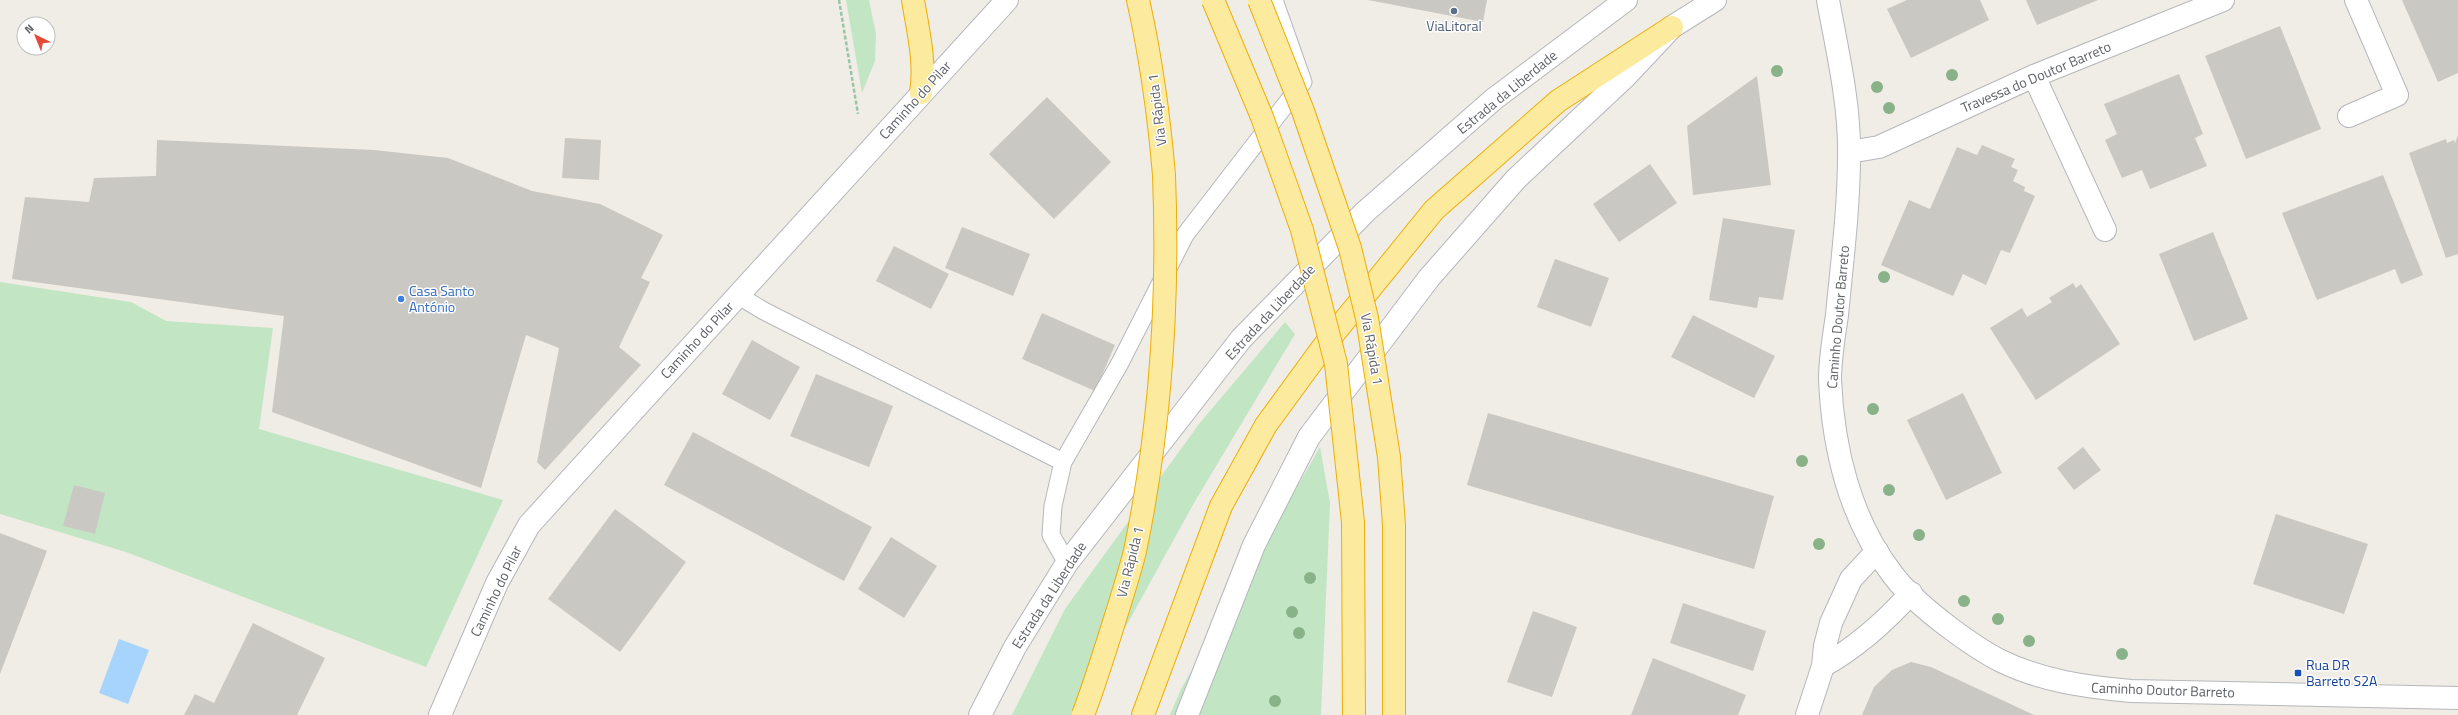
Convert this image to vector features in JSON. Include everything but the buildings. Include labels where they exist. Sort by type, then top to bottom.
[{"type":"highway","points":[[913,0],[922,55],[923,77],[921,93]]},
{"type":"highway","name":"Via Rápida 1","points":[[1084,715],[1099,674],[1134,552],[1150,468],[1161,382],[1166,313],[1167,244],[1164,175],[1150,57],[1138,0]]},
{"type":"highway","points":[[1213,0],[1262,117],[1302,230],[1336,364],[1353,522],[1354,715]]},
{"type":"highway","name":"Via Rápida 1","points":[[1259,0],[1303,111],[1348,241],[1367,318],[1388,457],[1394,525],[1394,715]]},
{"type":"highway","points":[[1143,715],[1221,506],[1266,425],[1323,347],[1434,210],[1558,101],[1672,27]]},
{"type":"street","name":"Caminho do Pilar","points":[[440,715],[497,583],[529,525],[1007,0]]},
{"type":"street","name":"Estrada da Liberdade","points":[[980,715],[1015,647],[1067,563],[1241,339],[1365,212],[1494,99],[1626,0]]},
{"type":"street","points":[[1187,715],[1254,545],[1309,437],[1420,290],[1481,217],[1553,143],[1625,77],[1672,27],[1715,0]]},
{"type":"street","name":"Caminho Doutor Barreto","points":[[1828,0],[1843,91],[1849,152],[1848,204],[1830,377],[1833,420],[1840,461],[1856,510],[1876,551],[1893,576],[1935,617],[1963,638],[2000,661],[2034,674],[2082,687],[2131,691],[2458,698]]},
{"type":"street","name":"Travessa do Doutor Barreto","points":[[1849,152],[1879,147],[2034,76],[2223,0]]},
{"type":"street","points":[[2349,116],[2397,95],[2356,0]]},
{"type":"street","points":[[2034,76],[2105,230]]},
{"type":"street","points":[[1807,715],[1823,666],[1825,646],[1831,623],[1850,579],[1876,551]]},
{"type":"street","points":[[1823,666],[1842,656],[1872,631],[1911,593]]},
{"type":"lane","points":[[1067,563],[1050,535],[1053,506],[1063,462],[1120,363],[1185,235],[1303,82],[1274,0]]},
{"type":"lane","points":[[739,296],[764,311],[1063,462]]},
{"type":"path","points":[[839,0],[840,19],[861,126],[878,141]]},
{"type":"green space","points":[[846,0],[869,0],[876,34],[875,61],[862,93]]},
{"type":"green space","points":[[0,282],[131,302],[166,321],[273,328],[259,429],[503,500],[426,667],[126,552],[0,514]]},
{"type":"green space","points":[[1285,322],[1295,334],[1194,503],[1077,715],[1012,715],[1065,609],[1199,424]]},
{"type":"green space","points":[[1320,447],[1330,503],[1321,715],[1170,715],[1181,689]]},
{"type":"water","points":[[119,639],[149,650],[128,704],[99,693]]},
{"type":"place","name":"ViaLitoral","points":[[1454,11]]},
{"type":"place","name":"Casa Santo António","points":[[401,299]]},
{"type":"place","name":"Rua DR Barreto S2A","points":[[2298,673]]}]
